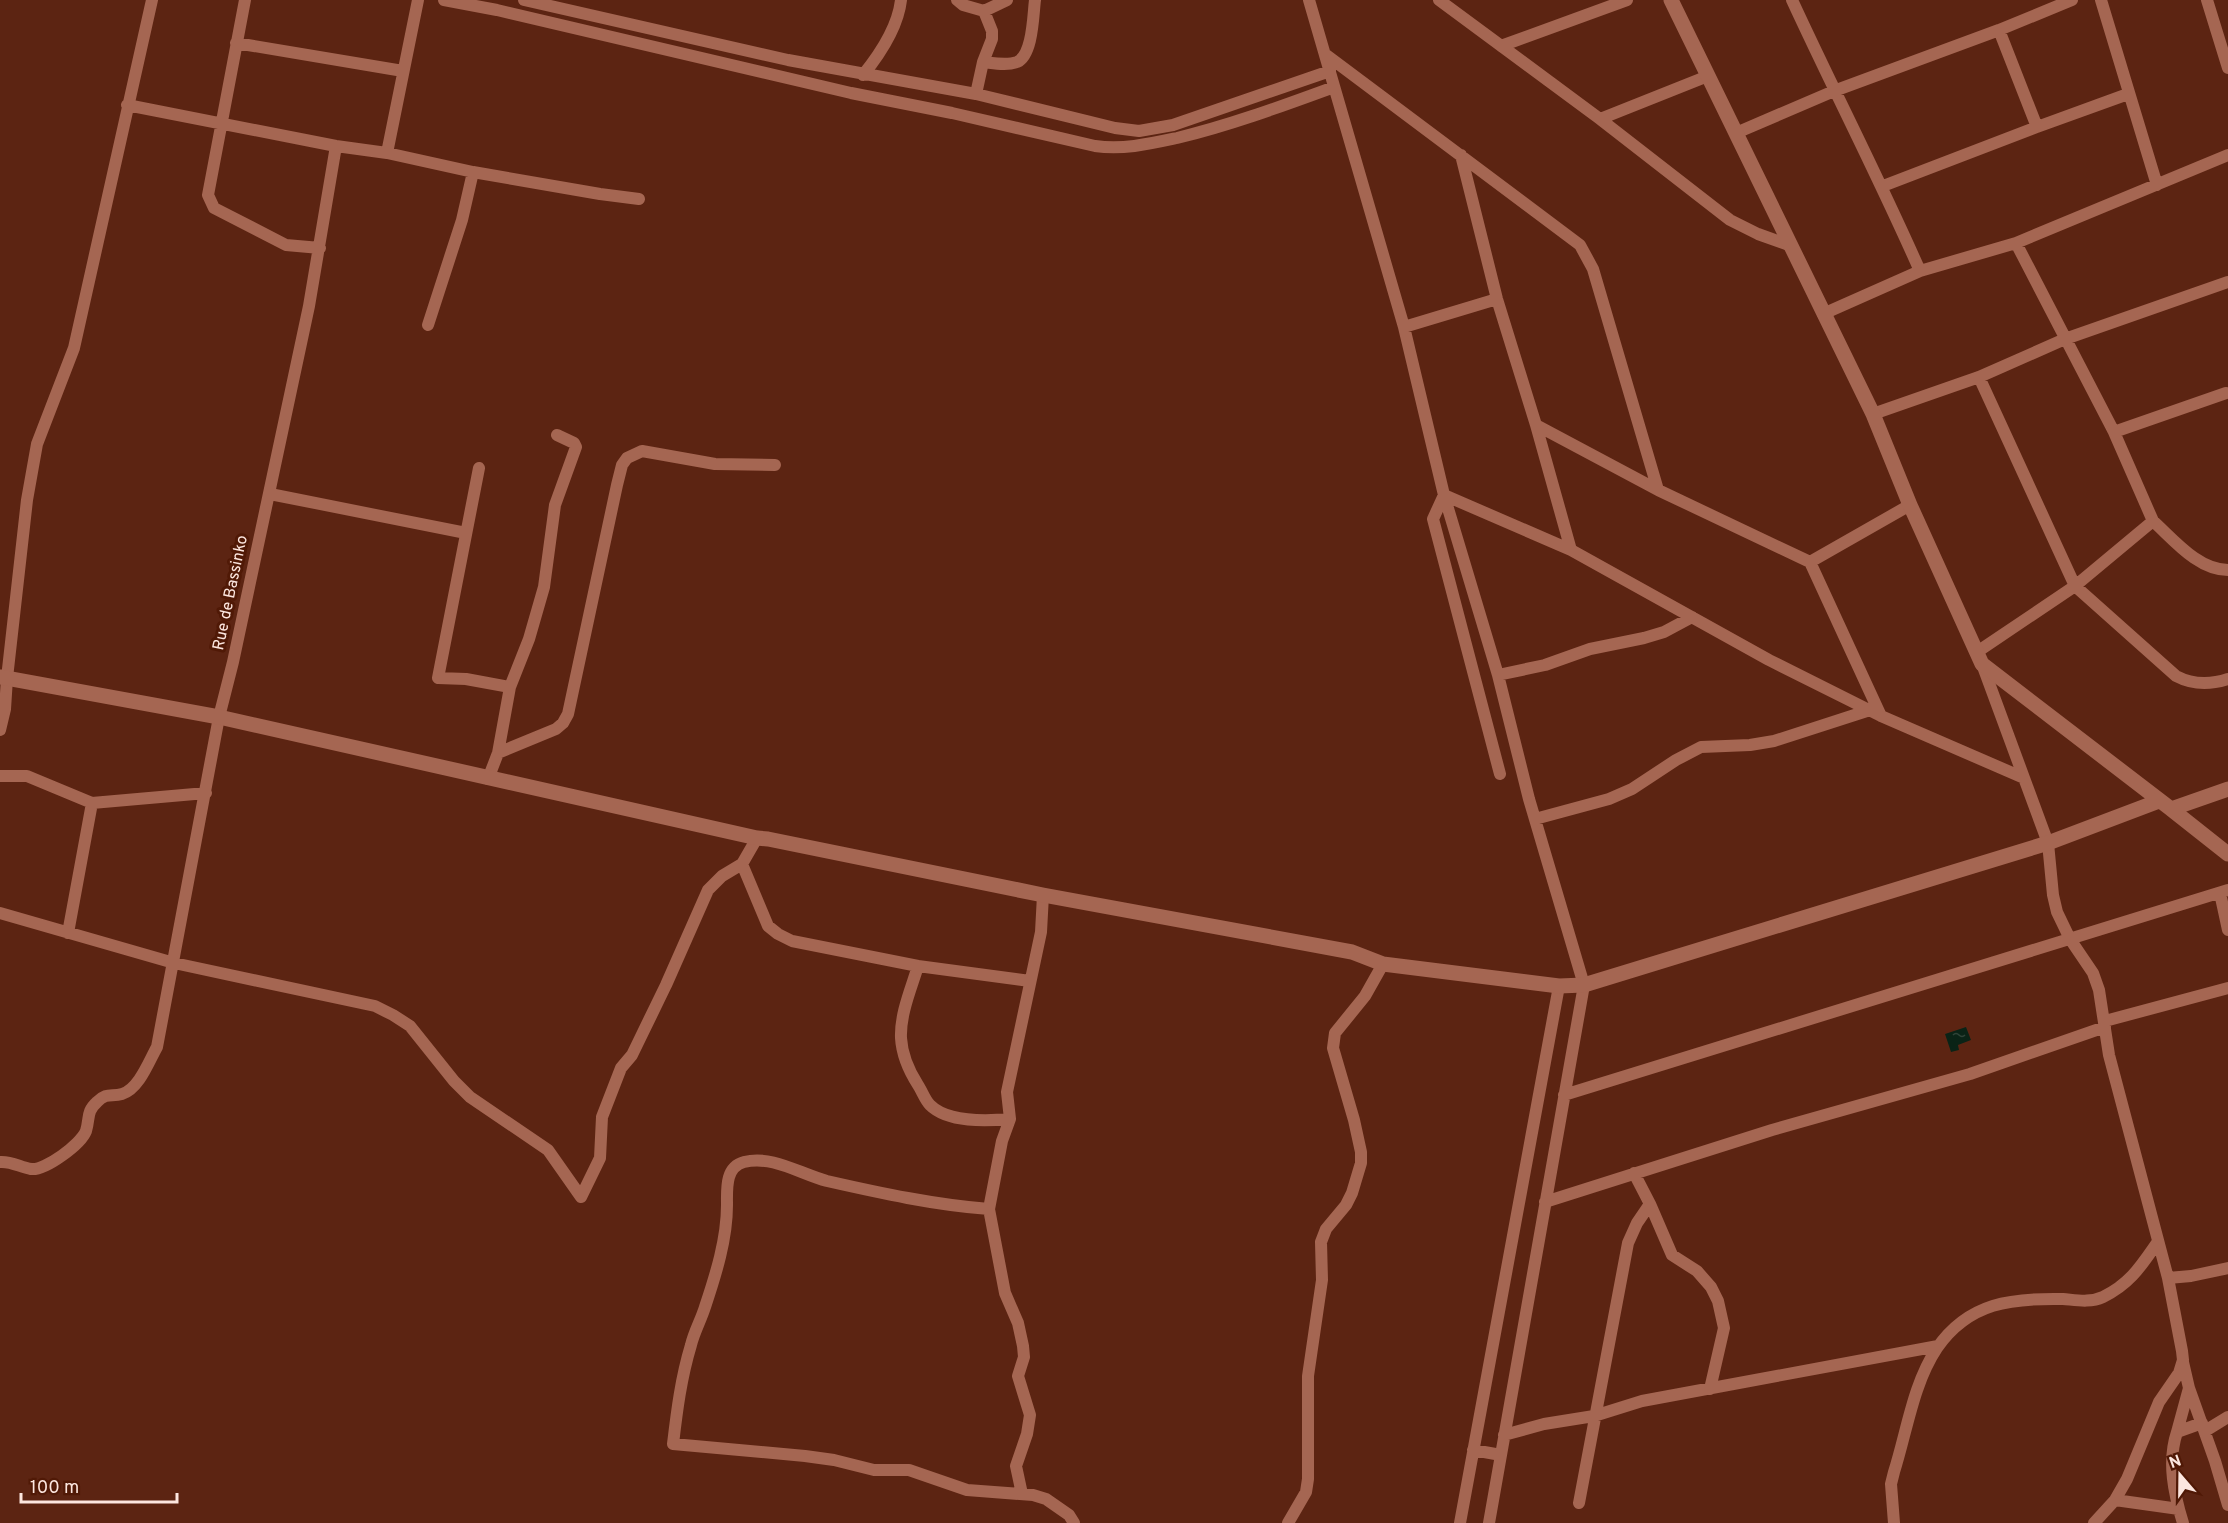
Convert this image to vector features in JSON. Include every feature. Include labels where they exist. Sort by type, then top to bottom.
[{"type":"street","points":[[0,730],[5,710],[3,678],[27,500],[38,444],[74,348],[152,0]]},
{"type":"street","points":[[245,0],[208,195],[214,207],[286,245],[320,248]]},
{"type":"street","points":[[387,153],[418,0]]},
{"type":"street","points":[[444,0],[497,10],[851,93],[1112,149],[1214,129],[1334,87]]},
{"type":"street","points":[[524,0],[648,30],[863,75],[976,94],[1115,128],[1139,131],[1173,125],[1330,71]]},
{"type":"street","points":[[863,75],[875,60],[895,24],[901,0]]},
{"type":"street","points":[[957,0],[984,10],[1008,0]]},
{"type":"street","points":[[983,62],[1017,62],[1025,56],[1029,46],[1035,0]]},
{"type":"street","points":[[1309,0],[1404,327],[1444,495],[1498,675],[1535,819],[1584,985],[1489,1523]]},
{"type":"street","points":[[1439,0],[1600,119],[1730,220],[1758,234],[1789,245]]},
{"type":"street","points":[[1501,46],[1627,0]]},
{"type":"street","points":[[1671,0],[1873,414],[1910,505],[1980,658],[2048,843],[2057,912],[2070,939],[2093,973],[2103,1004],[2109,1054],[2168,1278],[2188,1388],[2228,1505]]},
{"type":"street","points":[[1792,0],[1834,91],[1883,186],[1920,271]]},
{"type":"street","points":[[1736,134],[1834,91],[1999,30],[2072,0]]},
{"type":"street","points":[[2102,0],[2128,94],[2157,185]]},
{"type":"street","points":[[2207,0],[2228,68]]},
{"type":"street","points":[[976,94],[983,62],[992,39],[992,31],[984,10]]},
{"type":"street","points":[[1999,30],[2037,127]]},
{"type":"street","points":[[236,43],[403,71]]},
{"type":"street","points":[[1325,54],[1580,245],[1588,258],[1658,490]]},
{"type":"street","points":[[1600,119],[1708,76]]},
{"type":"street","points":[[1883,186],[2128,94]]},
{"type":"street","points":[[127,105],[336,146],[387,153],[473,172],[639,199]]},
{"type":"street","name":"Rue de Bassinko","points":[[0,1162],[7,1161],[33,1170],[46,1165],[75,1146],[86,1132],[89,1109],[100,1098],[108,1095],[121,1095],[131,1090],[157,1047],[219,717],[270,494],[320,248],[336,146]]},
{"type":"street","points":[[1461,155],[1497,299],[1571,550]]},
{"type":"street","points":[[1823,314],[1920,271],[2016,243],[2228,155]]},
{"type":"street","points":[[428,325],[462,220],[473,172]]},
{"type":"street","points":[[2016,243],[2114,432],[2153,521],[2201,564],[2216,570],[2228,570]]},
{"type":"street","points":[[1873,414],[1979,376],[2066,339],[2228,282]]},
{"type":"street","points":[[1404,327],[1497,299]]},
{"type":"street","points":[[1979,376],[2075,586],[2176,676],[2188,683],[2204,684],[2228,679]]},
{"type":"street","points":[[2114,432],[2227,395]]},
{"type":"street","points":[[1536,425],[1658,490],[1810,562],[1875,713]]},
{"type":"street","points":[[488,779],[498,753],[510,687],[529,639],[544,587],[555,505],[576,447],[574,443],[557,435]]},
{"type":"street","points":[[498,753],[556,729],[563,723],[567,714],[617,485],[622,465],[627,458],[642,451],[715,464],[775,465]]},
{"type":"street","points":[[479,468],[438,678],[466,679],[510,687]]},
{"type":"street","points":[[270,494],[466,533]]},
{"type":"street","points":[[1444,495],[1571,550],[1769,660],[1875,713],[2024,778]]},
{"type":"street","points":[[1444,495],[1432,519],[1500,774]]},
{"type":"street","points":[[1810,562],[1910,505]]},
{"type":"street","points":[[1980,658],[2075,586],[2153,521]]},
{"type":"street","points":[[1498,675],[1545,665],[1590,650],[1644,638],[1664,632],[1692,617]]},
{"type":"street","points":[[1980,658],[2228,854]]},
{"type":"street","points":[[3,678],[219,717],[757,838],[1043,895],[1352,952],[1383,964],[1559,986],[1584,985],[2165,805],[2228,789]]},
{"type":"street","points":[[1535,819],[1609,799],[1632,789],[1676,760],[1701,747],[1750,745],[1774,741],[1875,713]]},
{"type":"street","points":[[0,776],[27,776],[92,803],[206,793]]},
{"type":"street","points":[[68,933],[92,803]]},
{"type":"street","points":[[0,913],[174,963],[375,1006],[393,1014],[414,1032],[470,1097],[548,1150],[581,1197],[600,1158],[602,1117],[623,1063],[632,1055],[708,890],[722,876],[742,864],[757,838]]},
{"type":"street","points":[[742,864],[768,926],[778,934],[792,940],[918,966],[1030,981]]},
{"type":"street","points":[[1564,1095],[2224,891],[2228,930]]},
{"type":"street","points":[[1022,1494],[1016,1466],[1027,1434],[1030,1415],[1019,1380],[1024,1357],[1023,1346],[1018,1323],[1005,1293],[989,1209],[1000,1150],[1010,1119],[1007,1092],[1041,932],[1043,895]]},
{"type":"street","points":[[1288,1523],[1306,1492],[1308,1479],[1308,1376],[1322,1280],[1321,1242],[1326,1229],[1346,1205],[1352,1193],[1360,1163],[1361,1152],[1354,1120],[1332,1040],[1335,1033],[1365,996],[1383,964]]},
{"type":"street","points":[[918,966],[904,1014],[901,1037],[913,1078],[931,1106],[951,1116],[983,1122],[1010,1119]]},
{"type":"street","points":[[1460,1523],[1559,986]]},
{"type":"street","points":[[1545,1202],[1772,1130],[1970,1074],[2105,1024],[2228,988]]},
{"type":"street","points":[[989,1209],[903,1197],[843,1185],[817,1179],[789,1167],[762,1161],[742,1162],[733,1169],[727,1186],[727,1222],[723,1244],[706,1305],[691,1345],[679,1392],[673,1444],[805,1456],[834,1460],[874,1470],[909,1470],[967,1490],[1046,1498],[1063,1510],[1074,1523]]},
{"type":"street","points":[[1634,1173],[1672,1255],[1697,1271],[1711,1287],[1718,1301],[1724,1328],[1710,1389]]},
{"type":"street","points":[[1579,1503],[1628,1243],[1636,1223],[1650,1204]]},
{"type":"street","points":[[1894,1523],[1891,1484],[1923,1372],[1938,1346],[1964,1320],[1986,1308],[2018,1300],[2084,1301],[2103,1297],[2133,1277],[2157,1243]]},
{"type":"street","points":[[2168,1278],[2192,1276],[2228,1268]]},
{"type":"street","points":[[1504,1435],[1544,1424],[1594,1416],[1642,1401],[1938,1346]]},
{"type":"street","points":[[2094,1523],[2123,1489],[2159,1402],[2179,1373],[2183,1360]]},
{"type":"street","points":[[2183,1523],[2172,1466],[2172,1447],[2188,1388]]},
{"type":"street","points":[[2177,1432],[2203,1427],[2228,1417]]},
{"type":"street","points":[[1473,1450],[1501,1455]]},
{"type":"street","points":[[2115,1500],[2179,1509]]},
{"type":"water","points":[[1966,1027],[1971,1040],[1958,1045],[1959,1050],[1951,1052],[1945,1034]]}]
